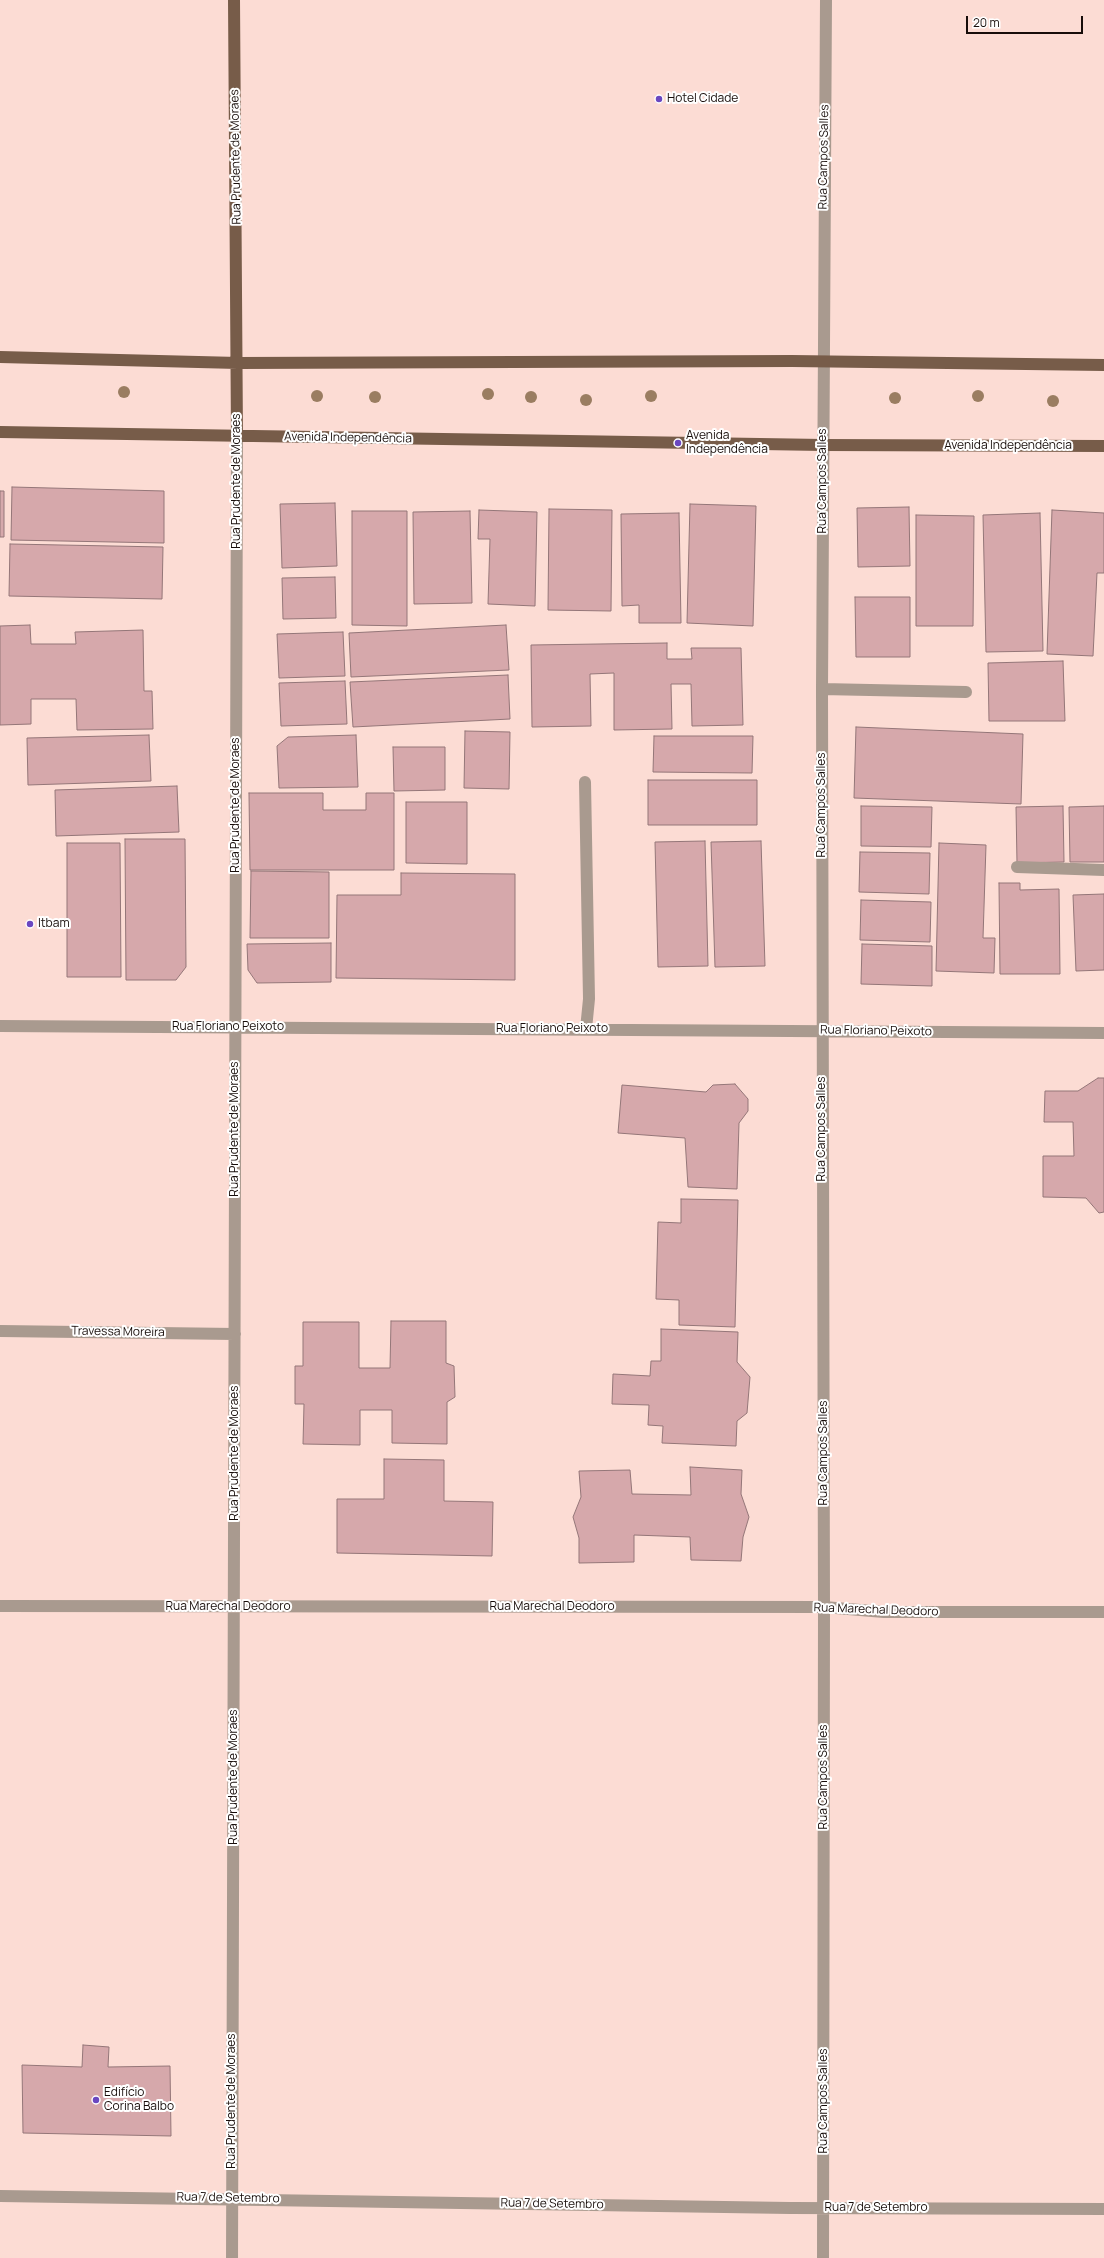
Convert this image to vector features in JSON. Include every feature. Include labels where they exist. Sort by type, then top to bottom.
[{"type":"main road","name":"Rua Prudente de Moraes","points":[[234,0],[238,363],[237,436]]},
{"type":"main road","points":[[0,357],[238,363],[823,362],[1104,365]]},
{"type":"main road","name":"Avenida Independência","points":[[0,432],[823,445],[1104,446]]},
{"type":"street","name":"Rua Campos Salles","points":[[823,2258],[824,1607],[822,689],[826,0]]},
{"type":"street","name":"Rua Prudente de Moraes","points":[[232,2258],[231,2198],[235,1607],[237,436]]},
{"type":"street","points":[[822,689],[966,692]]},
{"type":"street","points":[[585,782],[589,999],[586,1029]]},
{"type":"street","points":[[1017,867],[1104,870]]},
{"type":"street","name":"Rua Floriano Peixoto","points":[[0,1026],[822,1030],[1104,1033]]},
{"type":"street","name":"Travessa Moreira","points":[[0,1331],[235,1334]]},
{"type":"street","name":"Rua Marechal Deodoro","points":[[0,1606],[824,1607],[884,1612],[1104,1612]]},
{"type":"street","name":"Rua 7 de Setembro","points":[[0,2196],[231,2198],[824,2208],[1104,2209]]},
{"type":"building","points":[[12,487],[164,491],[164,543],[11,540]]},
{"type":"building","points":[[0,491],[4,491],[4,537],[0,537]]},
{"type":"building","points":[[335,503],[337,566],[282,568],[280,504]]},
{"type":"building","points":[[690,504],[756,506],[753,626],[687,623]]},
{"type":"building","points":[[909,507],[910,566],[858,567],[857,508]]},
{"type":"building","points":[[549,509],[612,510],[611,611],[548,610]]},
{"type":"building","points":[[479,510],[537,512],[535,606],[488,604],[490,539],[478,539]]},
{"type":"building","points":[[1052,510],[1104,513],[1104,573],[1097,573],[1093,656],[1047,654]]},
{"type":"building","points":[[352,511],[407,511],[407,626],[352,625]]},
{"type":"building","points":[[470,511],[472,603],[414,604],[413,512]]},
{"type":"building","points":[[679,513],[681,623],[639,623],[639,605],[622,606],[621,514]]},
{"type":"building","points":[[1040,513],[1043,651],[986,652],[983,515]]},
{"type":"building","points":[[916,515],[974,516],[973,626],[916,626]]},
{"type":"building","points":[[10,544],[163,547],[162,599],[9,596]]},
{"type":"building","points":[[335,577],[336,618],[283,619],[282,578]]},
{"type":"building","points":[[855,597],[910,597],[910,657],[856,657]]},
{"type":"building","points":[[30,625],[31,644],[76,644],[75,632],[143,630],[144,691],[152,691],[153,729],[77,730],[76,699],[31,699],[31,724],[0,725],[0,626]]},
{"type":"building","points":[[506,625],[509,670],[351,677],[349,633]]},
{"type":"building","points":[[343,632],[345,676],[279,678],[277,634]]},
{"type":"building","points":[[667,643],[667,659],[692,659],[691,648],[741,648],[743,725],[692,726],[691,684],[671,684],[672,729],[614,730],[614,673],[590,674],[591,726],[532,727],[531,645]]},
{"type":"building","points":[[1063,661],[1065,721],[989,721],[988,663]]},
{"type":"building","points":[[508,675],[510,719],[353,727],[350,682]]},
{"type":"building","points":[[345,681],[347,724],[281,726],[279,683]]},
{"type":"building","points":[[856,727],[1023,734],[1021,804],[854,798]]},
{"type":"building","points":[[465,731],[510,732],[509,789],[464,788]]},
{"type":"building","points":[[149,735],[151,781],[28,785],[27,738]]},
{"type":"building","points":[[356,735],[358,787],[279,788],[277,746],[288,737]]},
{"type":"building","points":[[654,736],[753,736],[752,773],[653,772]]},
{"type":"building","points":[[393,747],[445,747],[445,790],[394,791]]},
{"type":"building","points":[[648,780],[757,780],[757,825],[648,825]]},
{"type":"building","points":[[177,786],[179,832],[56,836],[55,790]]},
{"type":"building","points":[[249,793],[323,793],[323,810],[366,810],[366,793],[394,793],[394,870],[250,870]]},
{"type":"building","points":[[406,802],[467,802],[467,864],[406,863]]},
{"type":"building","points":[[861,806],[932,807],[931,847],[861,846]]},
{"type":"building","points":[[1063,806],[1064,862],[1017,863],[1016,807]]},
{"type":"building","points":[[1104,806],[1104,862],[1070,862],[1069,807]]},
{"type":"building","points":[[125,839],[185,839],[186,967],[176,980],[126,980]]},
{"type":"building","points":[[705,841],[708,966],[658,967],[655,842]]},
{"type":"building","points":[[761,841],[765,966],[715,967],[711,842]]},
{"type":"building","points":[[67,843],[120,843],[121,977],[67,977]]},
{"type":"building","points":[[939,843],[986,845],[983,938],[995,938],[994,973],[936,971]]},
{"type":"building","points":[[860,852],[930,853],[929,894],[859,892]]},
{"type":"building","points":[[251,871],[329,872],[329,938],[250,938]]},
{"type":"building","points":[[401,873],[515,874],[515,980],[336,978],[337,895],[401,895]]},
{"type":"building","points":[[999,883],[1020,883],[1020,890],[1059,889],[1060,974],[1000,974]]},
{"type":"building","points":[[1104,894],[1104,970],[1076,971],[1073,895]]},
{"type":"building","points":[[861,900],[931,902],[930,942],[860,940]]},
{"type":"building","points":[[331,943],[331,982],[257,983],[248,970],[247,944]]},
{"type":"building","points":[[862,944],[932,946],[932,986],[861,984]]},
{"type":"building","points":[[1098,1078],[1104,1078],[1104,1212],[1099,1213],[1086,1198],[1043,1197],[1043,1156],[1074,1156],[1073,1122],[1044,1122],[1045,1091],[1078,1091]]},
{"type":"building","points":[[735,1084],[748,1099],[748,1111],[739,1123],[737,1189],[688,1187],[685,1138],[618,1133],[622,1085],[706,1092],[713,1085]]},
{"type":"building","points":[[681,1199],[738,1200],[735,1327],[679,1325],[679,1300],[656,1299],[658,1222],[681,1223]]},
{"type":"building","points":[[391,1321],[446,1321],[446,1363],[454,1366],[455,1397],[447,1402],[447,1444],[392,1443],[392,1410],[360,1410],[360,1445],[303,1444],[304,1404],[295,1404],[295,1366],[303,1366],[303,1322],[359,1322],[359,1368],[390,1368]]},
{"type":"building","points":[[661,1329],[738,1332],[737,1362],[750,1377],[747,1413],[737,1421],[736,1446],[662,1443],[663,1426],[648,1425],[649,1405],[612,1404],[613,1374],[650,1376],[651,1361],[661,1361]]},
{"type":"building","points":[[384,1459],[444,1460],[444,1501],[493,1502],[492,1556],[337,1553],[337,1499],[384,1499]]},
{"type":"building","points":[[690,1467],[742,1470],[741,1494],[749,1517],[743,1537],[741,1561],[691,1560],[690,1537],[634,1535],[634,1562],[579,1563],[579,1538],[573,1517],[581,1497],[579,1471],[630,1470],[632,1494],[691,1495]]},
{"type":"building","name":"Edifício Corina Balbo","points":[[83,2045],[109,2047],[108,2067],[170,2066],[171,2136],[23,2133],[22,2065],[82,2067]]},
{"type":"place","name":"Hotel Cidade","points":[[659,99]]},
{"type":"place","name":"Avenida Independência","points":[[678,443]]},
{"type":"place","name":"Itbam","points":[[30,924]]},
{"type":"place","name":"Edifício Corina Balbo","points":[[96,2100]]}]
